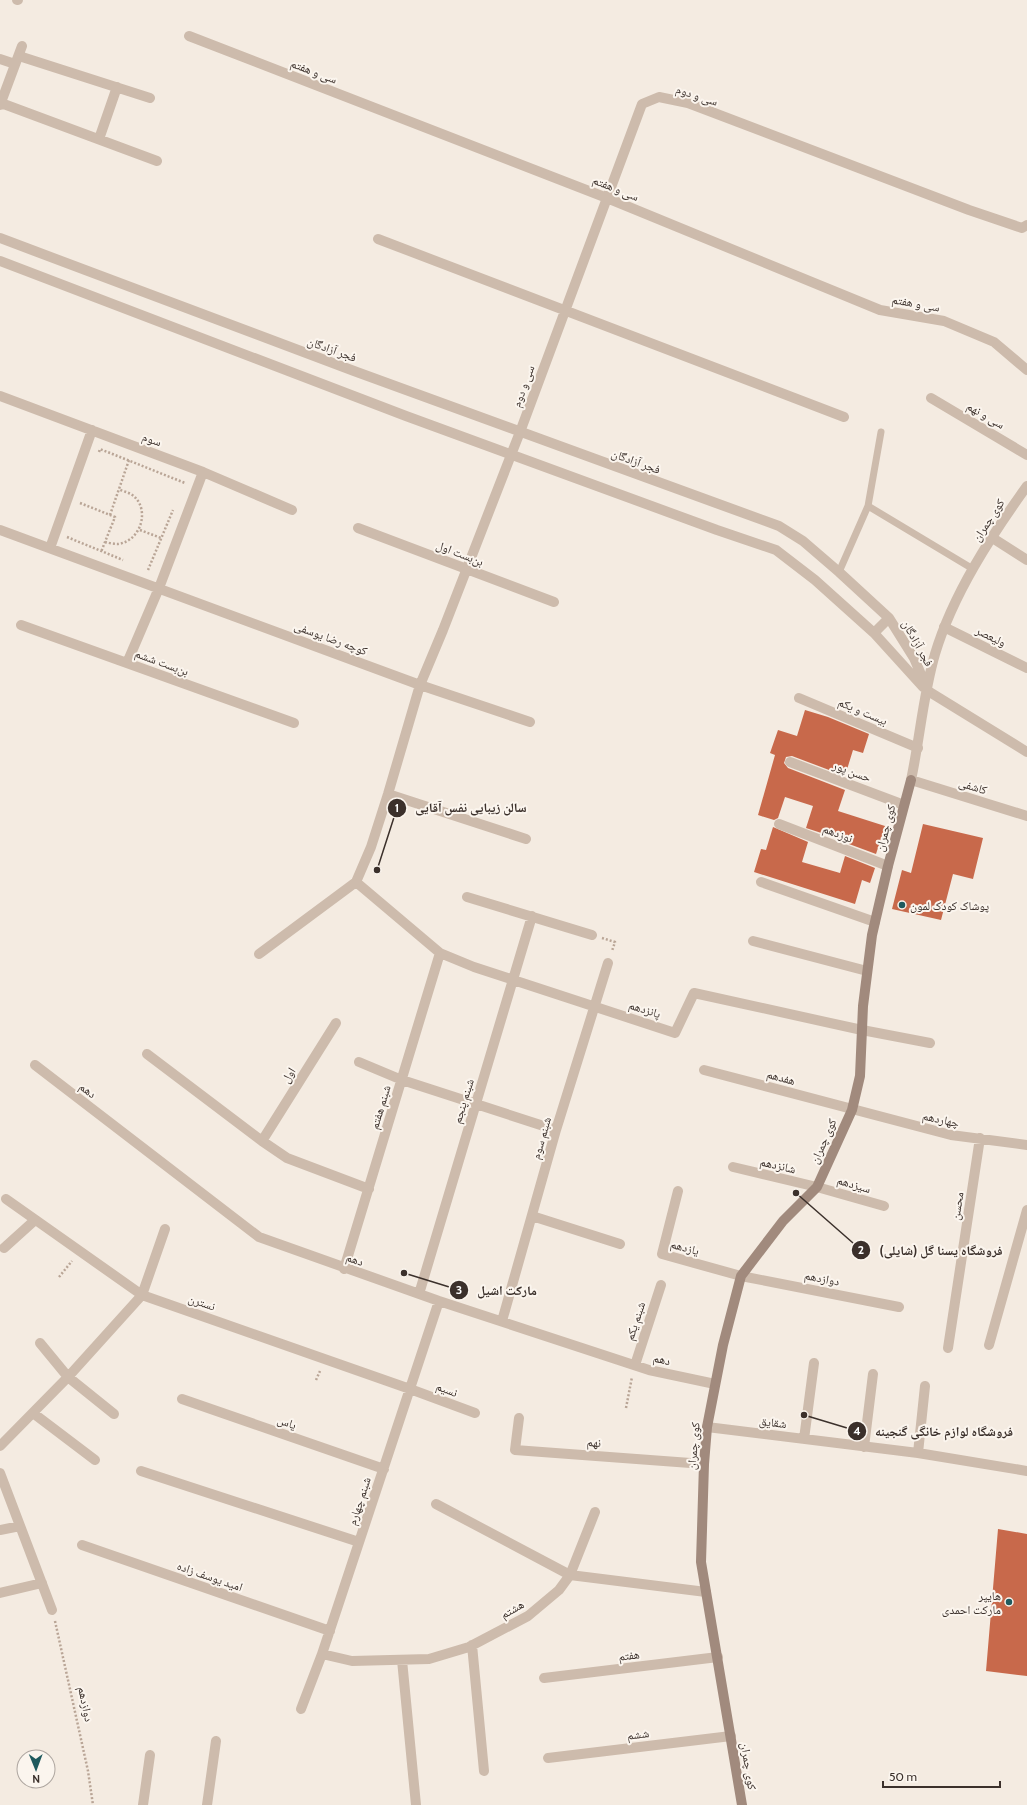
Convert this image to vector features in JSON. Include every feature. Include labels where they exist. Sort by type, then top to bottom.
[{"type":"main road","name":"کوی چمران","points":[[742,1805],[701,1562],[704,1464],[715,1384],[723,1345],[741,1276],[784,1220],[816,1187],[852,1110],[860,1076],[867,971],[875,922],[911,780]]},
{"type":"street","name":"سی و هفتم","points":[[189,36],[607,198],[880,310],[951,324],[994,342],[1021,367],[1027,370]]},
{"type":"street","points":[[19,55],[0,104],[157,160]]},
{"type":"street","points":[[0,59],[19,55],[150,98]]},
{"type":"street","points":[[99,139],[117,87]]},
{"type":"street","name":"سی و دوم","points":[[511,455],[642,104],[659,97],[688,103],[969,210],[1022,228],[1027,225]]},
{"type":"street","name":"فجر آزادگان","points":[[0,238],[520,432],[779,526],[803,542],[890,618],[914,658],[928,691]]},
{"type":"street","points":[[378,239],[844,417]]},
{"type":"street","name":"فجر آزادگان","points":[[0,261],[217,345],[511,455],[776,550],[815,580],[874,632],[928,691]]},
{"type":"street","name":"سوم","points":[[0,396],[203,472],[292,510]]},
{"type":"street","name":"سی و نهم","points":[[931,398],[1027,455]]},
{"type":"street","points":[[50,548],[92,430]]},
{"type":"street","points":[[259,954],[356,882],[371,847],[420,685],[467,570],[511,455]]},
{"type":"street","points":[[127,663],[203,472]]},
{"type":"street","name":"کوی چمران","points":[[911,780],[935,655],[944,627],[972,569],[991,537],[1027,486]]},
{"type":"street","name":"بن‌بست اول","points":[[358,528],[554,602]]},
{"type":"street","name":"کوچه رضا یوسفی","points":[[0,530],[420,685],[530,722]]},
{"type":"street","points":[[991,537],[1027,560]]},
{"type":"street","points":[[874,632],[890,618]]},
{"type":"street","name":"بن‌بست ششم","points":[[21,624],[294,724]]},
{"type":"street","name":"ولیعصر","points":[[944,627],[1027,668]]},
{"type":"street","points":[[928,691],[1027,752]]},
{"type":"street","name":"بیست و یکم","points":[[799,698],[918,748]]},
{"type":"street","name":"حسن پور","points":[[790,762],[904,805]]},
{"type":"street","name":"کاشفی","points":[[911,780],[1027,816]]},
{"type":"street","points":[[388,794],[526,839]]},
{"type":"street","name":"نوزدهم","points":[[779,824],[888,866]]},
{"type":"street","name":"پانزدهم","points":[[356,882],[440,952],[474,967],[675,1033],[694,993],[862,1030],[930,1043]]},
{"type":"street","points":[[761,882],[875,922]]},
{"type":"street","points":[[467,898],[592,934]]},
{"type":"street","name":"شبنم پنجم","points":[[419,1294],[532,916]]},
{"type":"street","points":[[753,941],[867,971]]},
{"type":"street","name":"شبنم هفتم","points":[[344,1269],[440,952]]},
{"type":"street","name":"شبنم سوم","points":[[502,1321],[556,1130],[608,963]]},
{"type":"street","name":"اول","points":[[262,1142],[336,1023]]},
{"type":"street","points":[[147,1054],[262,1142],[287,1158],[369,1188]]},
{"type":"street","points":[[359,1062],[402,1080],[556,1130]]},
{"type":"street","name":"دهم","points":[[34,1065],[259,1238],[344,1269],[648,1370],[715,1384]]},
{"type":"street","name":"هفدهم","points":[[704,1070],[852,1110]]},
{"type":"street","name":"چهاردهم","points":[[852,1110],[951,1135],[1027,1146]]},
{"type":"street","name":"محسن","points":[[948,1348],[980,1138]]},
{"type":"street","name":"شانزدهم","points":[[733,1167],[816,1187]]},
{"type":"street","name":"سیزدهم","points":[[816,1187],[884,1206]]},
{"type":"street","name":"یازدهم","points":[[678,1191],[662,1254],[741,1276]]},
{"type":"street","name":"نسترن","points":[[6,1199],[142,1295],[410,1389]]},
{"type":"street","points":[[989,1345],[1027,1210]]},
{"type":"street","points":[[532,1216],[620,1244]]},
{"type":"street","points":[[4,1248],[35,1220]]},
{"type":"street","points":[[0,1446],[68,1377],[142,1295],[165,1230]]},
{"type":"street","name":"دوازدهم","points":[[741,1276],[899,1307]]},
{"type":"street","name":"شبنم یکم","points":[[635,1365],[661,1285]]},
{"type":"street","name":"شبنم چهارم","points":[[302,1709],[360,1542],[439,1301]]},
{"type":"street","points":[[40,1343],[68,1377],[114,1414]]},
{"type":"street","points":[[804,1439],[814,1364]]},
{"type":"street","points":[[864,1447],[872,1374]]},
{"type":"street","points":[[918,1453],[925,1386]]},
{"type":"street","name":"نسیم","points":[[410,1389],[475,1413]]},
{"type":"street","name":"یاس","points":[[182,1399],[384,1469]]},
{"type":"street","points":[[33,1413],[95,1460]]},
{"type":"street","name":"نهم","points":[[519,1418],[515,1450],[704,1464]]},
{"type":"street","name":"شقایق","points":[[708,1427],[918,1453],[1027,1471]]},
{"type":"street","points":[[141,1471],[360,1542]]},
{"type":"street","points":[[0,1473],[52,1610]]},
{"type":"street","points":[[436,1504],[570,1575],[706,1592]]},
{"type":"street","name":"هشتم","points":[[322,1654],[352,1661],[429,1659],[472,1645],[528,1616],[559,1590],[570,1575],[595,1512]]},
{"type":"street","points":[[0,1530],[20,1526]]},
{"type":"street","name":"امید یوسف زاده","points":[[82,1545],[330,1631]]},
{"type":"street","points":[[0,1593],[42,1583]]},
{"type":"street","points":[[472,1645],[484,1771]]},
{"type":"street","name":"هفتم","points":[[544,1678],[718,1657]]},
{"type":"street","points":[[402,1660],[416,1805]]},
{"type":"street","name":"ششم","points":[[548,1758],[731,1736]]},
{"type":"street","points":[[207,1805],[216,1741]]},
{"type":"street","points":[[143,1805],[150,1755]]},
{"type":"lane","points":[[839,572],[868,506],[881,432]]},
{"type":"lane","points":[[868,506],[972,569]]},
{"type":"path","points":[[98,456],[100,449],[185,482],[182,489]]},
{"type":"path","points":[[110,515],[129,460]]},
{"type":"path","points":[[105,542],[118,544],[131,539],[140,530],[143,517],[140,504],[131,494],[119,489]]},
{"type":"path","points":[[78,510],[83,496]]},
{"type":"path","points":[[80,503],[115,517],[101,552]]},
{"type":"path","points":[[142,567],[148,570],[176,503]]},
{"type":"path","points":[[140,530],[162,538]]},
{"type":"path","points":[[70,531],[67,538],[128,562]]},
{"type":"path","points":[[592,934],[615,942],[608,963]]},
{"type":"path","points":[[59,1277],[80,1251]]},
{"type":"path","points":[[626,1408],[635,1365]]},
{"type":"path","name":"دوازدهم","points":[[52,1610],[88,1771],[93,1805]]},
{"type":"building","points":[[805,710],[828,717],[869,734],[863,753],[853,750],[845,776],[792,756],[786,757],[784,763],[788,768],[845,790],[838,811],[885,826],[876,854],[849,844],[849,842],[806,828],[813,806],[785,797],[778,818],[774,820],[758,815],[775,755],[770,753],[778,730],[797,736]]},
{"type":"building","points":[[923,824],[983,838],[973,879],[953,874],[941,920],[892,909],[902,870],[911,873]]},
{"type":"building","points":[[773,827],[808,842],[802,862],[840,873],[845,856],[875,868],[870,883],[862,880],[855,904],[754,872],[761,849],[766,850]]},
{"type":"building","name":"هایپر مارکت احمدی","points":[[998,1529],[1027,1534],[1027,1676],[986,1671]]},
{"type":"place","name":"سالن زیبایی نفس آقایی","points":[[377,870]]},
{"type":"place","name":"پوشاک کودک لمون","points":[[902,905]]},
{"type":"place","name":"فروشگاه یسنا گل (شایلی)","points":[[796,1193]]},
{"type":"place","name":"مارکت اشیل","points":[[404,1273]]},
{"type":"place","name":"فروشگاه لوازم خانگی گنجینه","points":[[804,1415]]},
{"type":"place","name":"هایپر مارکت احمدی","points":[[1009,1602]]}]
